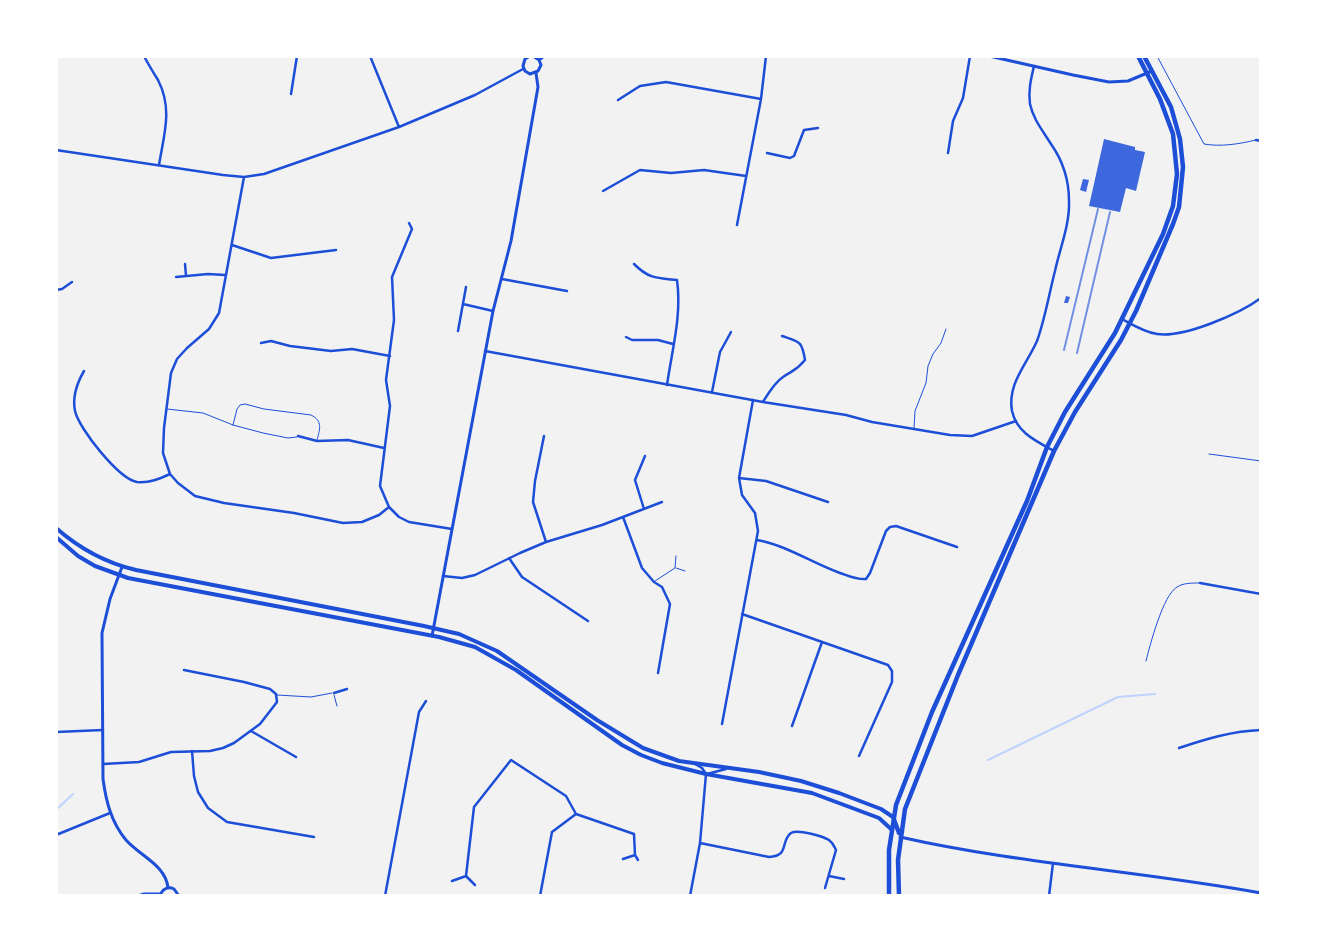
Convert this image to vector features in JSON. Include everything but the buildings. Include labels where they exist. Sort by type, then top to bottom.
[{"type":"main road","points":[[899,896],[898,860],[905,809],[914,782],[982,614],[1054,451],[1130,323],[1174,224],[1179,207],[1183,180],[1182,153],[1176,123],[1170,107],[1138,56]]},
{"type":"main road","points":[[889,896],[889,842],[899,794],[932,712],[1027,501],[1047,447],[1065,412],[1122,319],[1168,220],[1176,189],[1177,157],[1173,134],[1166,112],[1144,56]]},
{"type":"main road","points":[[56,528],[83,549],[122,567],[459,634],[497,651],[597,720],[643,748],[679,762],[781,776],[809,783],[883,810],[894,817],[900,836]]},
{"type":"main road","points":[[56,537],[78,556],[95,566],[119,575],[457,641],[494,657],[516,670],[622,745],[641,755],[662,763],[706,774],[812,793],[879,818],[900,836]]},
{"type":"main road","points":[[889,842],[900,836]]},
{"type":"street","points":[[144,56],[165,97],[168,112],[159,165]]},
{"type":"street","points":[[292,94],[297,56]]},
{"type":"street","points":[[432,636],[493,311],[511,241],[529,141],[538,87],[536,73],[541,66],[539,60],[529,56],[524,61],[524,69],[528,73],[536,73]]},
{"type":"street","points":[[539,60],[544,56]]},
{"type":"street","points":[[737,225],[762,99],[766,56]]},
{"type":"street","points":[[948,153],[953,122],[963,98],[970,56]]},
{"type":"street","points":[[989,56],[1109,82],[1128,81],[1149,72]]},
{"type":"street","points":[[371,57],[399,127]]},
{"type":"street","points":[[1034,66],[1030,87],[1030,105],[1035,119],[1062,162],[1068,182],[1070,203],[1067,223],[1040,331],[1033,349],[1016,380],[1012,391],[1012,408],[1016,421],[1026,434],[1054,451]]},
{"type":"street","points":[[56,150],[244,177],[264,174],[399,127],[475,95],[524,69]]},
{"type":"street","points":[[618,100],[640,86],[666,82],[762,99]]},
{"type":"street","points":[[767,153],[790,158],[794,156],[804,130],[818,128]]},
{"type":"street","points":[[1256,140],[1261,141]]},
{"type":"street","points":[[603,191],[640,170],[671,173],[704,170],[746,176]]},
{"type":"street","points":[[244,177],[219,313],[209,330],[186,348],[177,359],[171,373],[163,453],[170,474],[195,496],[224,503],[294,513],[343,523],[362,522],[379,515],[389,507]]},
{"type":"street","points":[[409,223],[412,229],[392,277],[394,320],[386,380],[390,406],[389,428],[384,448],[380,486],[389,507],[409,522],[452,529]]},
{"type":"street","points":[[232,245],[272,258],[336,250]]},
{"type":"street","points":[[185,264],[186,276]]},
{"type":"street","points":[[634,264],[643,273],[653,277],[677,280],[679,292],[678,329],[673,344],[667,385]]},
{"type":"street","points":[[176,277],[208,274],[225,275]]},
{"type":"street","points":[[502,279],[567,291]]},
{"type":"street","points":[[56,290],[62,289],[72,282]]},
{"type":"street","points":[[458,331],[466,287]]},
{"type":"street","points":[[1122,319],[1148,332],[1178,334],[1235,313],[1261,298]]},
{"type":"street","points":[[463,304],[493,311]]},
{"type":"street","points":[[712,392],[720,352],[731,332]]},
{"type":"street","points":[[763,402],[782,377],[796,370],[805,360],[803,347],[796,340],[782,336]]},
{"type":"street","points":[[626,337],[632,340],[658,340],[673,344]]},
{"type":"street","points":[[262,343],[271,341],[290,346],[331,351],[352,350],[390,356]]},
{"type":"street","points":[[485,352],[846,415],[872,422],[914,428],[950,436],[972,436],[1016,421]]},
{"type":"street","points":[[84,371],[75,386],[75,411],[83,429],[117,470],[134,482],[150,482],[170,474]]},
{"type":"street","points":[[722,724],[756,540],[757,522],[755,513],[742,495],[739,478],[753,400]]},
{"type":"street","points":[[298,436],[317,440],[348,440],[384,448]]},
{"type":"street","points":[[544,436],[533,502],[546,542]]},
{"type":"street","points":[[644,509],[635,480],[645,456]]},
{"type":"street","points":[[739,478],[766,480],[828,502]]},
{"type":"street","points":[[443,576],[453,578],[485,571],[546,542],[584,532],[662,502]]},
{"type":"street","points":[[623,518],[642,568],[654,582],[662,587],[670,604],[658,673]]},
{"type":"street","points":[[756,540],[771,543],[822,567],[860,580],[866,579],[870,574],[886,531],[890,527],[896,526],[957,547]]},
{"type":"street","points":[[510,558],[522,577],[588,621]]},
{"type":"street","points":[[122,567],[110,599],[102,633],[102,730],[105,792],[110,813],[127,840],[136,850],[162,870],[166,876],[168,888]]},
{"type":"street","points":[[1200,583],[1261,594]]},
{"type":"street","points":[[742,614],[888,665],[892,671],[892,682],[859,756]]},
{"type":"street","points":[[792,726],[822,642]]},
{"type":"street","points":[[103,764],[139,762],[171,752],[210,751],[223,748],[234,743],[260,724],[277,702],[276,694],[270,689],[184,670]]},
{"type":"street","points":[[334,693],[347,690]]},
{"type":"street","points":[[385,896],[419,712],[426,701]]},
{"type":"street","points":[[56,732],[102,730]]},
{"type":"street","points":[[251,730],[296,757]]},
{"type":"street","points":[[1179,748],[1232,732],[1261,730]]},
{"type":"street","points":[[192,751],[194,776],[198,792],[208,808],[227,822],[314,838]]},
{"type":"street","points":[[466,876],[474,807],[511,760],[566,796],[576,814],[634,834],[634,856],[638,860]]},
{"type":"street","points":[[690,896],[700,843],[706,774],[702,768],[693,763]]},
{"type":"street","points":[[706,774],[730,768]]},
{"type":"street","points":[[56,835],[110,813]]},
{"type":"street","points":[[540,896],[552,832],[576,814]]},
{"type":"street","points":[[700,843],[769,857],[782,852],[787,838],[790,834],[797,831],[828,840],[835,847],[835,853],[825,888]]},
{"type":"street","points":[[900,836],[997,856],[1171,878],[1261,893]]},
{"type":"street","points":[[623,859],[634,856]]},
{"type":"street","points":[[1049,896],[1054,863]]},
{"type":"street","points":[[452,881],[466,876]]},
{"type":"street","points":[[466,876],[475,885]]},
{"type":"street","points":[[829,876],[844,879]]},
{"type":"street","points":[[138,896],[144,894],[160,895],[163,890],[168,888],[174,889],[178,896]]},
{"type":"lane","points":[[1157,56],[1204,144],[1238,144],[1256,140]]},
{"type":"lane","points":[[914,428],[915,411],[926,383],[928,366],[946,329]]},
{"type":"lane","points":[[233,425],[237,409],[240,405],[246,404],[317,418],[320,423],[317,440]]},
{"type":"lane","points":[[167,409],[204,413],[233,425],[272,435],[288,438],[298,436]]},
{"type":"lane","points":[[1210,454],[1261,461]]},
{"type":"lane","points":[[675,568],[676,556]]},
{"type":"lane","points":[[654,582],[675,568]]},
{"type":"lane","points":[[675,568],[685,571]]},
{"type":"lane","points":[[1146,662],[1152,638],[1168,596],[1177,586],[1200,583]]},
{"type":"lane","points":[[276,694],[311,697],[334,693],[337,706]]},
{"type":"waterway","points":[[988,760],[1118,697],[1155,694]]},
{"type":"waterway","points":[[56,810],[73,794]]},
{"type":"railway","points":[[1064,350],[1098,209]]},
{"type":"railway","points":[[1077,353],[1110,212]]}]
